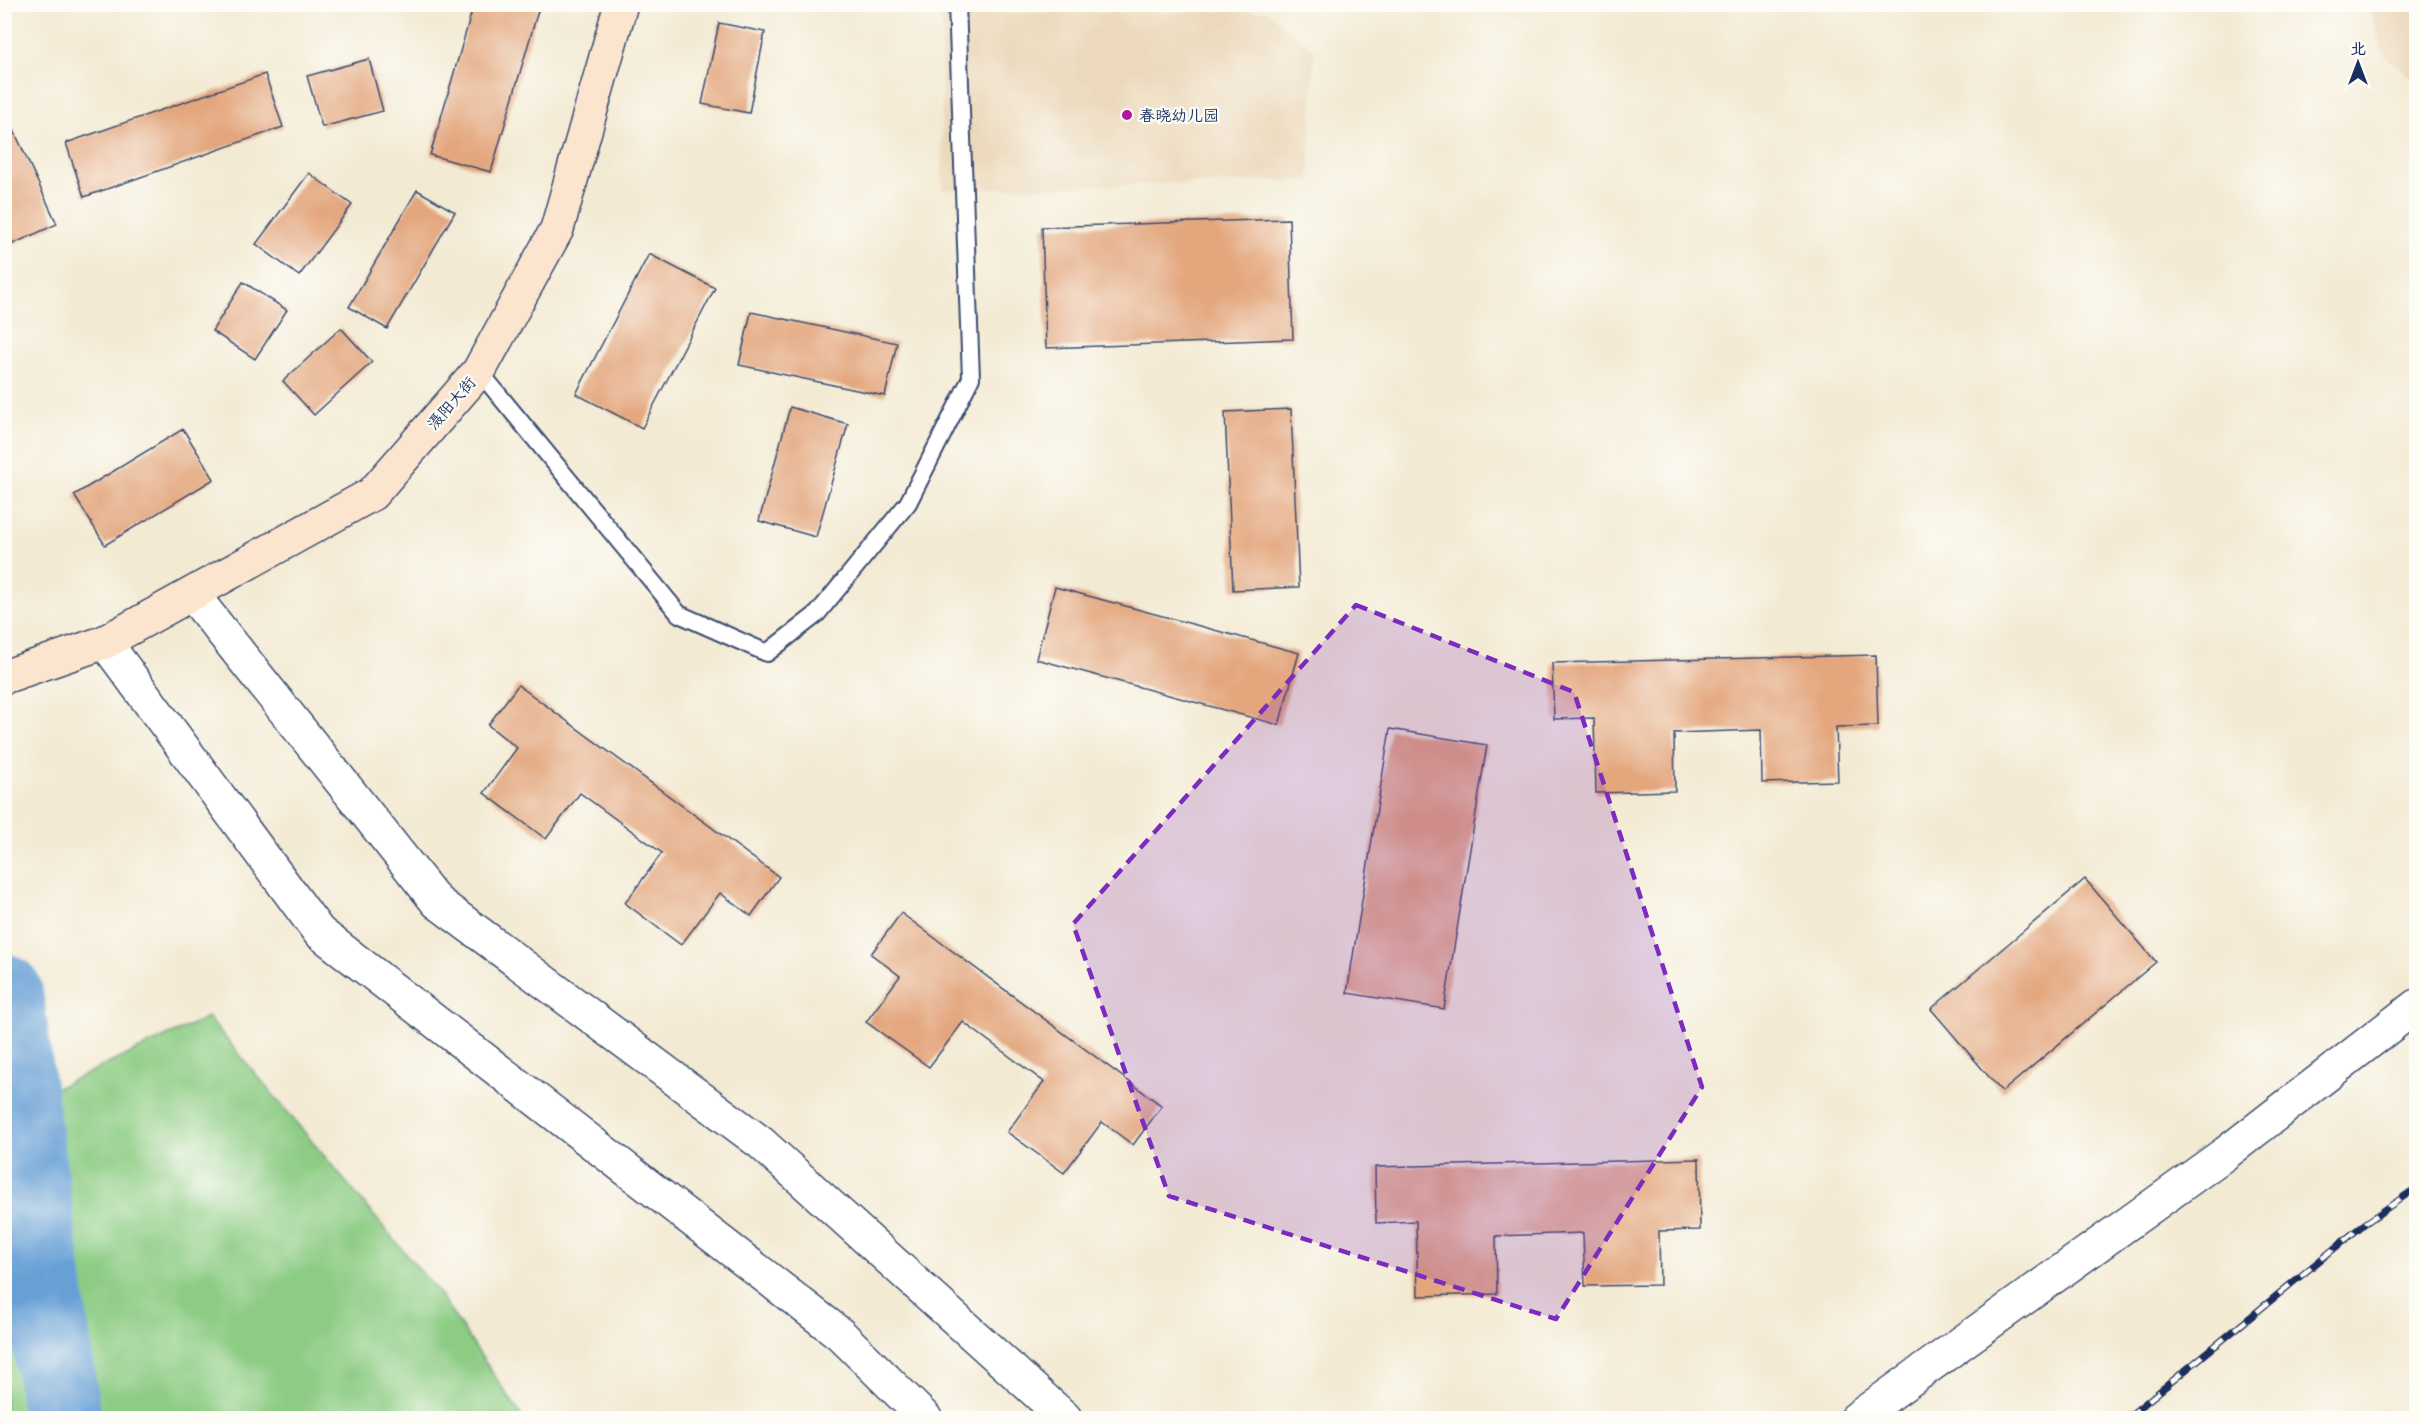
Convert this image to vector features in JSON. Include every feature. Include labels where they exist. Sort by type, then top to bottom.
[{"type":"main road","name":"滠阳大街","points":[[4,677],[99,644],[372,494],[479,371],[556,229],[621,4]]},
{"type":"street","points":[[192,594],[437,902],[760,1143],[1065,1419]]},
{"type":"street","points":[[99,644],[319,932],[840,1334],[925,1419]]},
{"type":"street","points":[[1857,1419],[2226,1153],[2416,1006]]},
{"type":"lane","points":[[479,371],[679,614],[767,653],[817,614],[908,503],[971,378],[957,4]]},
{"type":"highlighted area","points":[[1356,605],[1574,692],[1702,1087],[1556,1319],[1169,1196],[1073,924]]},
{"type":"shaded area","points":[[2368,5],[2416,5],[2416,81],[2383,54]]},
{"type":"shaded area","name":"春晓幼儿园","points":[[1267,11],[1314,50],[1309,180],[942,190],[942,13]]},
{"type":"green space","points":[[208,1017],[437,1291],[523,1418],[5,1418],[5,1112]]},
{"type":"building","points":[[474,4],[540,4],[491,172],[430,155]]},
{"type":"building","points":[[1505,4],[1598,4],[1598,8],[1505,7]]},
{"type":"building","points":[[719,23],[765,32],[749,113],[702,104]]},
{"type":"building","points":[[369,59],[383,111],[322,127],[307,76]]},
{"type":"building","points":[[265,74],[283,127],[84,197],[66,143]]},
{"type":"building","points":[[4,109],[57,224],[4,248]]},
{"type":"building","points":[[309,173],[352,205],[299,276],[256,244]]},
{"type":"building","points":[[417,190],[455,212],[387,329],[349,307]]},
{"type":"building","points":[[1289,219],[1293,339],[1046,348],[1042,227]]},
{"type":"building","points":[[649,254],[715,288],[642,428],[576,394]]},
{"type":"building","points":[[243,282],[287,310],[255,359],[212,331]]},
{"type":"building","points":[[751,312],[897,343],[885,396],[739,365]]},
{"type":"building","points":[[341,328],[372,362],[314,415],[283,381]]},
{"type":"building","points":[[790,407],[848,424],[816,537],[759,521]]},
{"type":"building","points":[[1291,409],[1299,587],[1233,590],[1225,412]]},
{"type":"building","points":[[183,429],[214,479],[105,545],[74,495]]},
{"type":"building","points":[[1055,587],[1299,653],[1279,725],[1036,659]]},
{"type":"building","points":[[1876,655],[1878,726],[1836,727],[1838,781],[1762,783],[1761,730],[1674,733],[1675,791],[1596,793],[1594,718],[1554,719],[1552,663]]},
{"type":"building","points":[[518,685],[779,877],[751,916],[720,893],[681,945],[625,903],[662,853],[580,793],[546,839],[484,793],[517,748],[488,725]]},
{"type":"building","points":[[1390,729],[1487,745],[1444,1009],[1347,993]]},
{"type":"building","points":[[2085,879],[2156,962],[2002,1092],[1931,1009]]},
{"type":"building","points":[[901,913],[1162,1106],[1133,1145],[1102,1122],[1064,1173],[1007,1132],[1044,1082],[963,1022],[929,1067],[866,1022],[900,976],[871,954]]},
{"type":"building","points":[[1699,1159],[1700,1230],[1659,1231],[1660,1285],[1585,1286],[1583,1233],[1496,1236],[1497,1294],[1418,1296],[1416,1221],[1376,1223],[1375,1167]]},
{"type":"waterway","points":[[4,993],[62,1418]]},
{"type":"railway","points":[[2127,1418],[2363,1225],[2416,1188]]},
{"type":"place","name":"春晓幼儿园","points":[[1127,115]]}]
